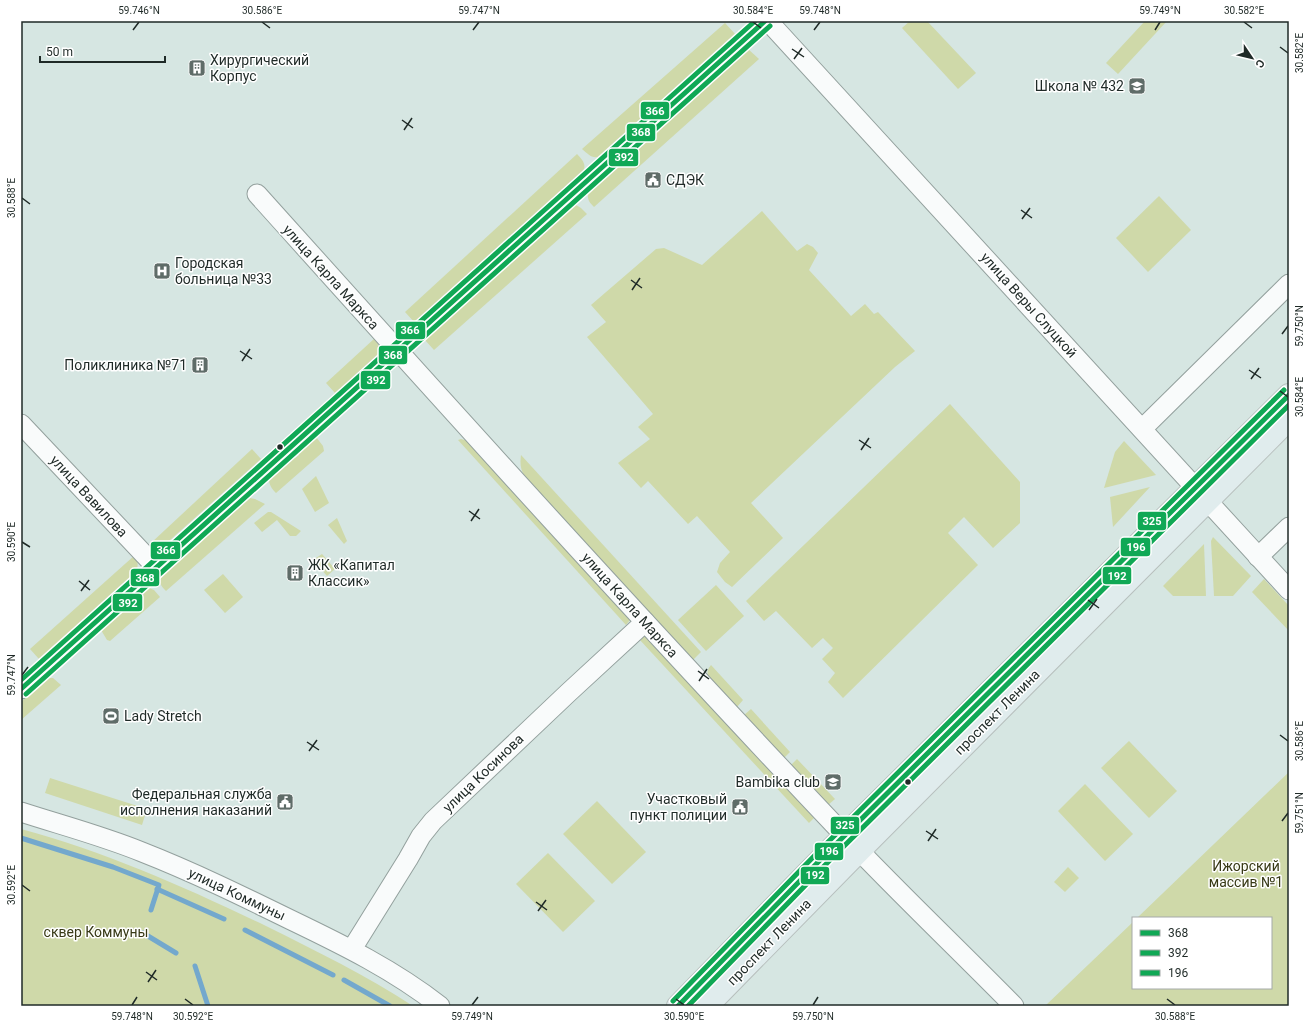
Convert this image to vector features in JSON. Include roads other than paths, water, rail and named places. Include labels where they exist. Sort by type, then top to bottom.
[{"type":"main road","name":"проспект Ленина","points":[[678,1006],[852,843],[1201,495],[1289,395]]},
{"type":"main road","name":"проспект Ленина","points":[[1201,495],[1289,419]]},
{"type":"main road","name":"проспект Ленина","points":[[707,1006],[852,843]]},
{"type":"street","points":[[21,689],[765,21]]},
{"type":"street","name":"улица Веры Слуцкой","points":[[768,21],[1289,590]]},
{"type":"street","name":"улица Карла Маркса","points":[[257,194],[645,622],[852,843],[1014,1006]]},
{"type":"street","points":[[1142,429],[1289,284]]},
{"type":"street","name":"улица Вавилова","points":[[21,424],[156,567]]},
{"type":"street","points":[[1258,557],[1289,527]]},
{"type":"street","name":"улица Косинова","points":[[352,949],[421,836],[433,821],[568,692],[645,622]]},
{"type":"street","name":"улица Коммуны","points":[[21,812],[108,839],[188,871],[352,949],[422,992],[440,1006]]},
{"type":"waterway","points":[[21,838],[113,867],[159,885],[151,910]]},
{"type":"waterway","points":[[157,889],[224,919]]},
{"type":"waterway","points":[[245,930],[333,975]]},
{"type":"waterway","points":[[143,933],[176,953]]},
{"type":"waterway","points":[[195,966],[208,1006]]},
{"type":"waterway","points":[[344,980],[390,1006]]},
{"type":"place","name":"Хирургический Корпус","points":[[197,68]]},
{"type":"place","name":"Школа № 432","points":[[1137,86]]},
{"type":"place","name":"СДЭК","points":[[653,180]]},
{"type":"place","name":"Городская больница №33","points":[[162,271]]},
{"type":"place","name":"Поликлиника №71","points":[[200,365]]},
{"type":"place","name":"ЖК «Капитал Классик»","points":[[295,573]]},
{"type":"place","name":"Lady Stretch","points":[[111,716]]},
{"type":"place","name":"Bambika club","points":[[833,782]]},
{"type":"place","name":"Федеральная служба исполнения наказаний","points":[[285,802]]},
{"type":"place","name":"Участковый пункт полиции","points":[[740,807]]},
{"type":"park label","name":"Ижорский массив №1","points":[[1246,874]]},
{"type":"park label","name":"сквер Коммуны","points":[[96,932]]}]
